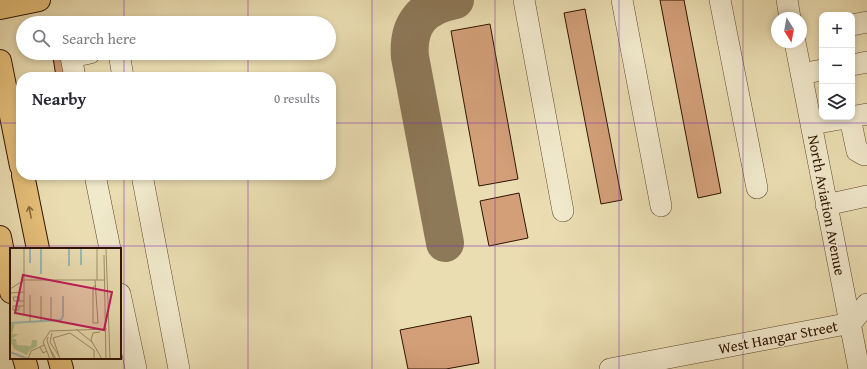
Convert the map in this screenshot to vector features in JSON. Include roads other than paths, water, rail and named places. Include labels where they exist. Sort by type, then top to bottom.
[{"type":"main road","points":[[0,8],[39,0]]},
{"type":"main road","points":[[0,61],[16,141]]},
{"type":"main road","points":[[24,180],[38,248]]},
{"type":"main road","points":[[0,237],[10,287]]},
{"type":"main road","points":[[24,359],[27,369]]},
{"type":"main road","points":[[60,359],[62,369]]},
{"type":"street","points":[[524,0],[563,211]]},
{"type":"street","points":[[622,0],[662,206]]},
{"type":"street","points":[[720,0],[758,188]]},
{"type":"street","points":[[787,0],[789,12]]},
{"type":"street","points":[[855,24],[867,22]]},
{"type":"street","name":"North Aviation Avenue","points":[[796,48],[859,369]]},
{"type":"street","points":[[72,60],[74,72]]},
{"type":"street","points":[[120,60],[122,72]]},
{"type":"street","points":[[855,64],[867,62]]},
{"type":"street","points":[[801,74],[819,71]]},
{"type":"street","points":[[812,124],[858,116],[857,151],[864,155],[867,154]]},
{"type":"street","points":[[96,180],[110,248]]},
{"type":"street","points":[[143,180],[179,369]]},
{"type":"street","points":[[826,205],[867,196]]},
{"type":"street","points":[[121,299],[136,369]]},
{"type":"street","points":[[851,324],[867,304]]},
{"type":"street","name":"West Hangar Street","points":[[610,369],[851,324]]}]
